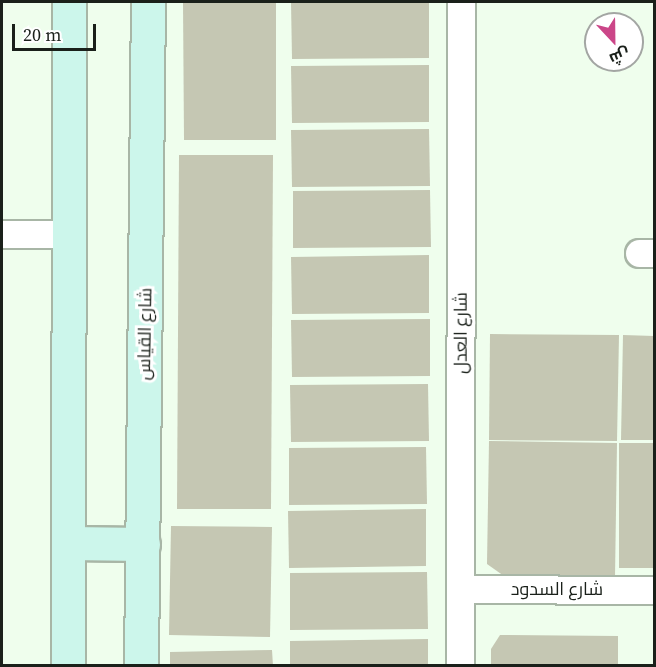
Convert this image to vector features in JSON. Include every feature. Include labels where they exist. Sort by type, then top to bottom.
[{"type":"street","points":[[68,666],[69,2]]},
{"type":"street","name":"شارع القياس","points":[[141,666],[148,2]]},
{"type":"street","name":"شارع العدل","points":[[460,666],[461,2]]},
{"type":"street","points":[[2,234],[69,234]]},
{"type":"street","points":[[69,543],[142,544]]},
{"type":"street","name":"شارع السدود","points":[[460,589],[654,590]]},
{"type":"building","points":[[183,2],[276,2],[276,140],[184,140]]},
{"type":"building","points":[[291,2],[429,2],[429,58],[292,59]]},
{"type":"building","points":[[429,65],[429,122],[292,123],[291,66]]},
{"type":"building","points":[[429,129],[430,186],[292,187],[291,130]]},
{"type":"building","points":[[179,155],[273,155],[271,509],[177,509]]},
{"type":"building","points":[[430,190],[431,247],[293,248],[293,191]]},
{"type":"building","points":[[429,255],[429,313],[292,314],[291,257]]},
{"type":"building","points":[[430,319],[430,376],[292,377],[291,320]]},
{"type":"building","points":[[490,334],[619,335],[617,441],[489,440]]},
{"type":"building","points":[[623,335],[654,336],[654,440],[621,440]]},
{"type":"building","points":[[428,384],[429,441],[291,442],[290,385]]},
{"type":"building","points":[[489,441],[617,443],[615,577],[504,576],[487,564]]},
{"type":"building","points":[[619,443],[654,443],[654,568],[619,568]]},
{"type":"building","points":[[426,447],[427,504],[289,505],[289,448]]},
{"type":"building","points":[[426,509],[426,566],[289,568],[288,511]]},
{"type":"building","points":[[171,526],[272,527],[270,637],[169,635]]},
{"type":"building","points":[[427,572],[428,629],[290,630],[290,573]]},
{"type":"building","points":[[500,635],[618,636],[618,666],[491,666],[491,649]]},
{"type":"building","points":[[428,639],[428,666],[290,666],[290,641]]},
{"type":"building","points":[[272,650],[273,666],[170,666],[170,652]]}]
